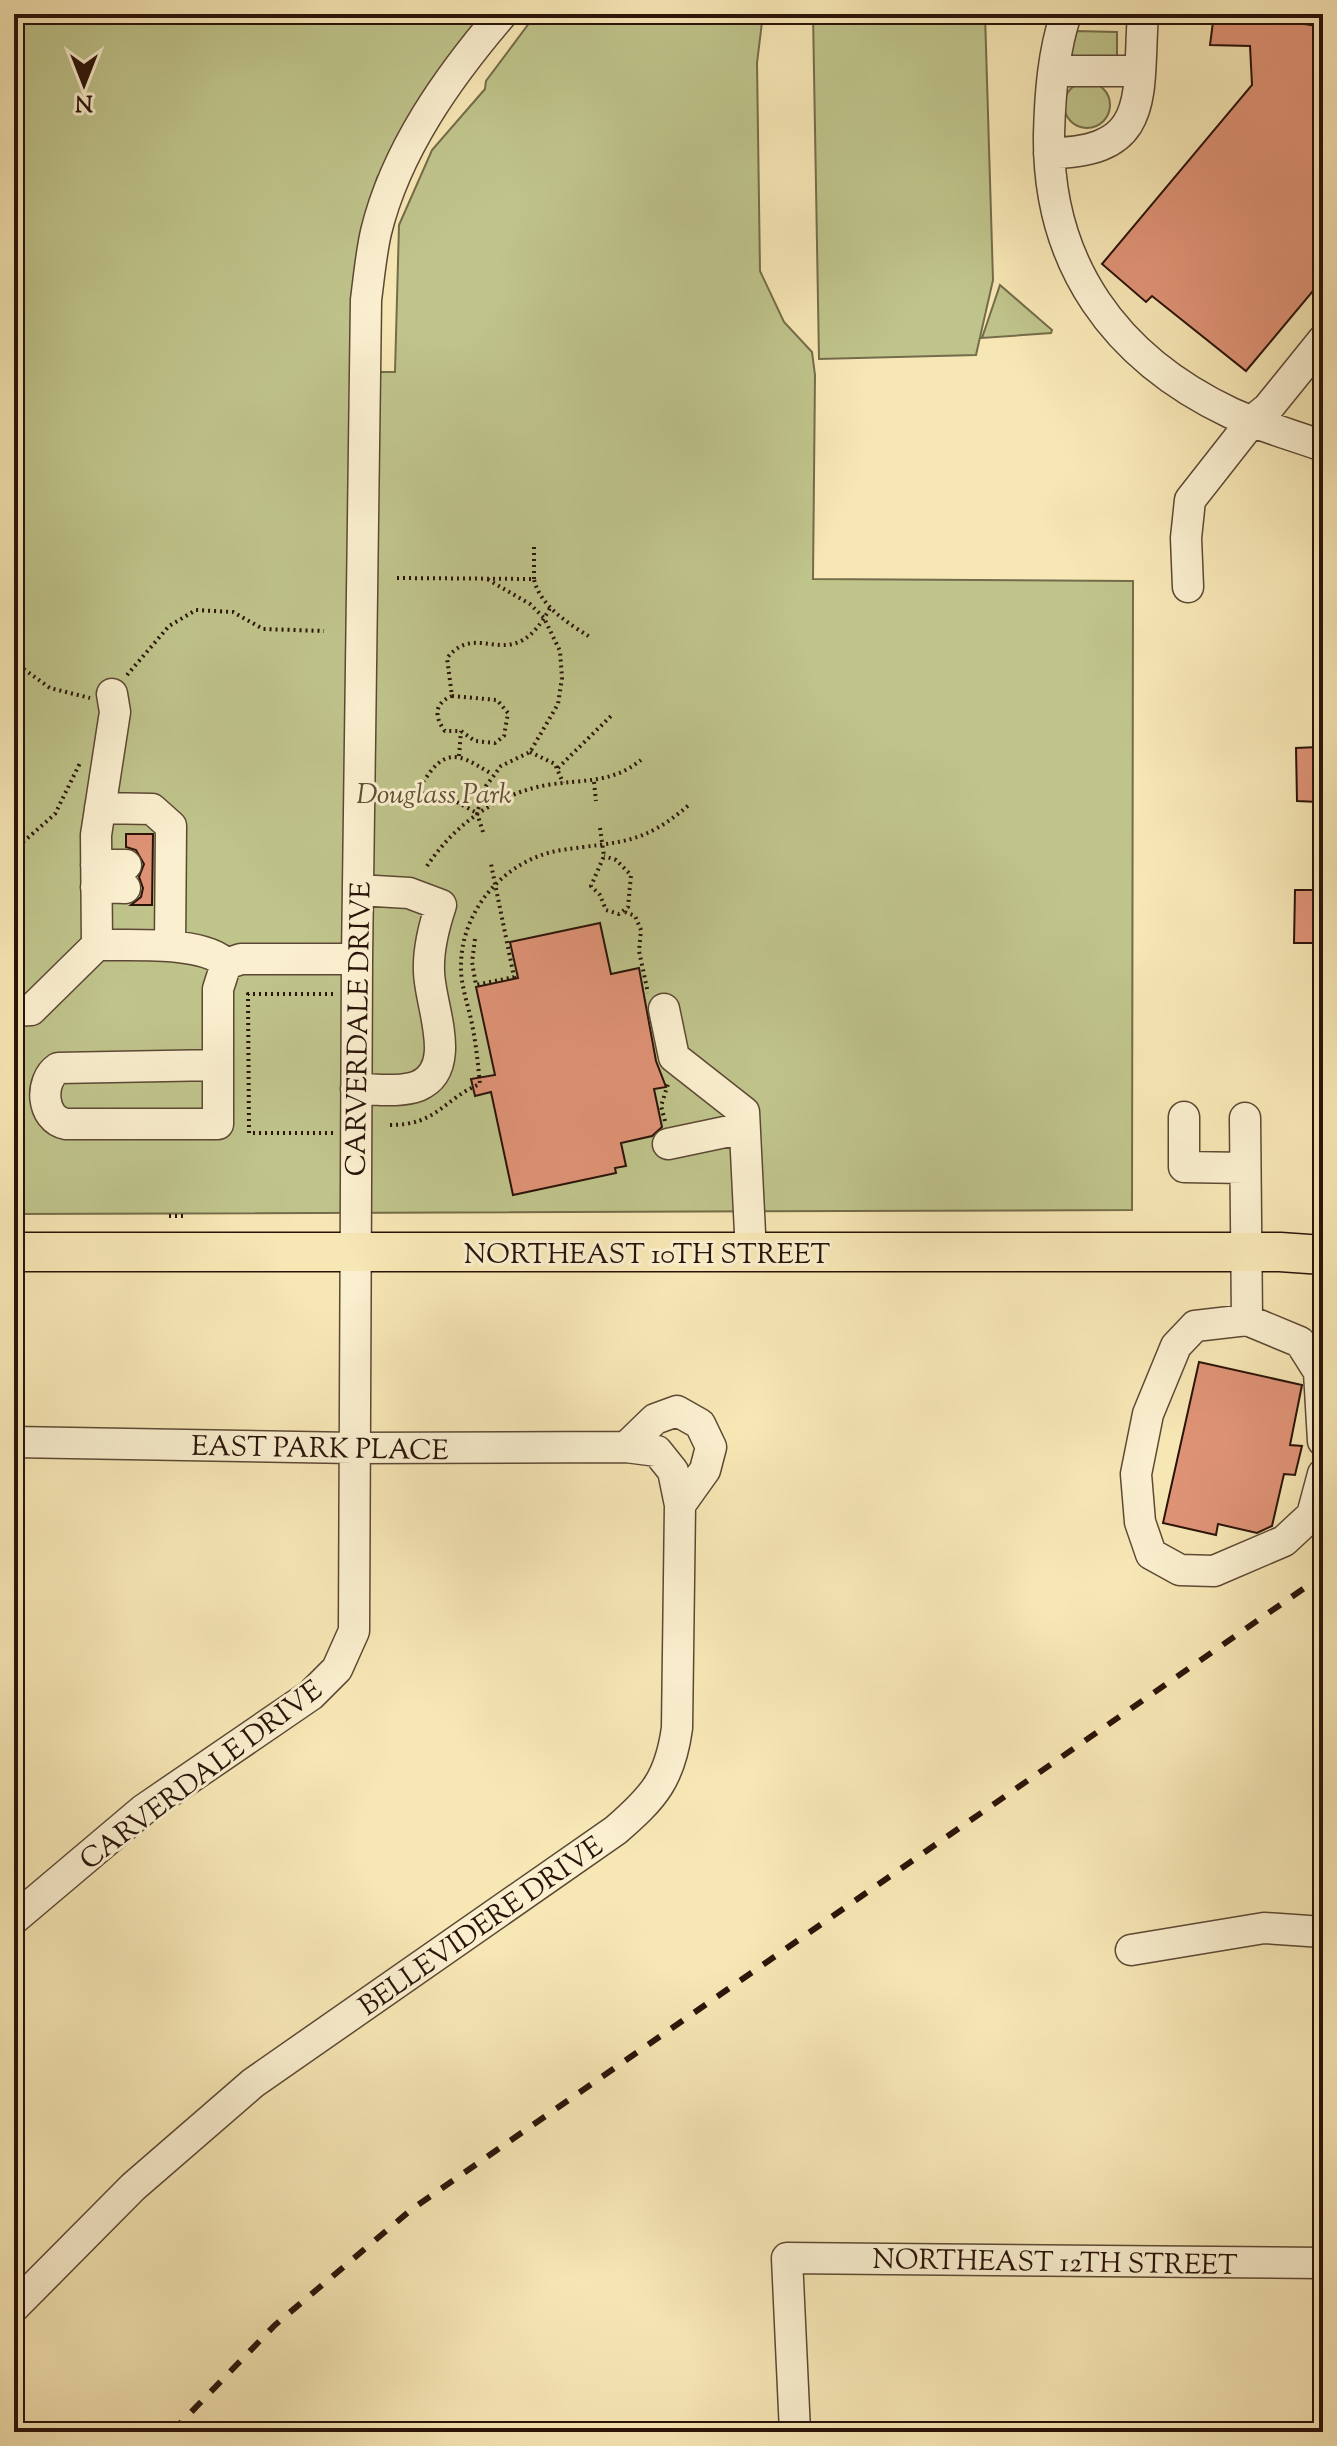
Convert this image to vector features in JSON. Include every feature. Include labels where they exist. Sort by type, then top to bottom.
[{"type":"main road","name":"NORTHEAST 10TH STREET","points":[[1263,1252],[1323,1244]]},
{"type":"main road","name":"NORTHEAST 10TH STREET","points":[[14,1252],[1263,1252],[1323,1255]]},
{"type":"street","name":"CARVERDALE DRIVE","points":[[14,1919],[143,1810],[311,1695],[337,1669],[354,1631],[357,959],[366,300],[376,232],[418,128],[471,50],[502,14]]},
{"type":"street","points":[[1066,14],[1054,71],[1049,153],[1054,205],[1066,249],[1085,291],[1109,321],[1147,356],[1202,395],[1252,421],[1323,446]]},
{"type":"street","points":[[1049,153],[1102,147],[1119,136],[1131,119],[1137,99],[1143,14]]},
{"type":"street","points":[[1054,71],[1140,71]]},
{"type":"street","points":[[1188,587],[1186,538],[1190,500],[1252,421],[1268,408],[1323,340]]},
{"type":"street","points":[[14,1011],[31,1010],[97,945],[111,876],[100,808],[115,712],[112,694]]},
{"type":"street","points":[[100,808],[152,809],[171,826],[170,946]]},
{"type":"street","points":[[356,1089],[399,1089],[419,1085],[433,1073],[440,1053],[429,960],[441,905],[409,893],[358,890]]},
{"type":"street","points":[[97,945],[170,946],[219,956],[226,964]]},
{"type":"street","points":[[226,964],[241,959],[357,959]]},
{"type":"street","points":[[218,1065],[58,1068],[47,1082],[47,1108],[52,1118],[66,1124],[218,1124],[218,1065],[218,989],[226,964]]},
{"type":"street","points":[[664,1009],[674,1057],[744,1112],[744,1156],[750,1179],[751,1253]]},
{"type":"street","points":[[1184,1117],[1184,1167],[1245,1168]]},
{"type":"street","points":[[1245,1118],[1245,1168],[1263,1252],[1247,1320]]},
{"type":"street","points":[[668,1144],[744,1128]]},
{"type":"street","points":[[1323,1441],[1319,1372],[1300,1342],[1247,1320],[1195,1326],[1176,1346],[1148,1414],[1136,1474],[1140,1522],[1151,1554],[1180,1570],[1214,1571],[1284,1541],[1312,1515],[1323,1474]]},
{"type":"street","points":[[626,1447],[655,1419],[677,1411],[700,1424],[711,1447],[705,1470],[680,1505]]},
{"type":"street","name":"EAST PARK PLACE","points":[[14,1442],[353,1448],[626,1447],[657,1451],[673,1471],[680,1505]]},
{"type":"street","name":"BELLEVIDERE DRIVE","points":[[14,2307],[133,2187],[253,2083],[616,1830],[660,1787],[673,1757],[677,1728],[680,1505]]},
{"type":"street","points":[[1131,1950],[1264,1928],[1323,1932]]},
{"type":"street","name":"NORTHEAST 12TH STREET","points":[[795,2432],[787,2258],[1323,2263]]},
{"type":"path","points":[[534,547],[536,588],[551,606],[590,637]]},
{"type":"path","points":[[397,578],[534,579]]},
{"type":"path","points":[[483,832],[477,813],[493,775],[514,758],[530,752],[558,704],[562,678],[560,651],[544,618],[530,604],[487,579]]},
{"type":"path","points":[[452,696],[447,658],[456,647],[468,641],[498,647],[523,640],[533,635],[551,606]]},
{"type":"path","points":[[112,694],[169,626],[196,610],[233,612],[263,629],[324,631]]},
{"type":"path","points":[[14,662],[50,688],[79,697]]},
{"type":"path","points":[[452,696],[497,700],[508,713],[507,731],[495,743],[475,741],[461,731],[445,731],[437,720],[436,710],[442,699],[452,696]]},
{"type":"path","points":[[558,768],[612,715]]},
{"type":"path","points":[[459,756],[461,731]]},
{"type":"path","points":[[14,850],[55,814],[85,752]]},
{"type":"path","points":[[530,752],[558,768],[563,783]]},
{"type":"path","points":[[419,793],[419,787],[442,759],[459,756],[493,775]]},
{"type":"path","points":[[427,866],[437,850],[477,813],[523,792],[563,783],[594,782],[616,777],[641,760]]},
{"type":"path","points":[[594,782],[596,801]]},
{"type":"path","points":[[393,793],[442,794],[477,813]]},
{"type":"path","points":[[390,1125],[429,1117],[444,1110],[461,1092],[480,1084],[461,961],[470,922],[495,884],[521,864],[547,853],[603,847],[652,832],[690,804]]},
{"type":"path","points":[[600,828],[604,856],[591,886],[600,895],[606,910],[619,914],[628,907],[631,875],[616,860],[604,856]]},
{"type":"path","points":[[475,939],[472,962],[476,985],[514,977],[491,864]]},
{"type":"path","points":[[333,1133],[249,1133],[248,994],[335,994]]},
{"type":"path","points":[[169,1216],[185,1216]]},
{"type":"green space","name":"Douglass Park","points":[[14,14],[489,14],[463,44],[377,178],[355,272],[353,372],[395,372],[399,225],[432,150],[485,89],[486,81],[536,14],[763,14],[757,63],[760,271],[784,322],[812,352],[815,375],[813,579],[1133,581],[1132,1210],[14,1214]]},
{"type":"green space","points":[[813,14],[985,14],[993,280],[976,355],[819,359]]},
{"type":"green space","points":[[1075,31],[1117,32],[1117,57],[1074,59],[1070,51]]},
{"type":"green space","points":[[1087,82],[1104,88],[1110,105],[1104,122],[1087,128],[1070,122],[1064,105],[1070,88]]},
{"type":"green space","points":[[1000,285],[1052,330],[1051,333],[982,338]]},
{"type":"building","points":[[1214,14],[1306,14],[1304,24],[1323,27],[1323,279],[1246,371],[1152,296],[1146,302],[1102,264],[1252,85],[1250,46],[1210,45]]},
{"type":"building","points":[[1318,747],[1318,802],[1297,801],[1296,748]]},
{"type":"building","points":[[126,834],[153,834],[152,905],[131,905],[141,897],[143,888],[139,877],[144,864],[136,850],[126,847]]},
{"type":"building","points":[[1295,890],[1317,890],[1316,943],[1294,943]]},
{"type":"building","points":[[600,923],[611,974],[639,968],[656,1061],[666,1087],[654,1089],[662,1127],[652,1136],[621,1143],[626,1166],[615,1168],[616,1173],[513,1195],[491,1092],[475,1096],[471,1079],[495,1075],[476,987],[518,978],[510,942]]},
{"type":"building","points":[[1199,1362],[1302,1385],[1290,1445],[1302,1446],[1295,1475],[1284,1474],[1272,1526],[1257,1533],[1218,1524],[1216,1535],[1163,1523]]},
{"type":"railway","points":[[172,2432],[275,2325],[412,2209],[1323,1575]]}]
